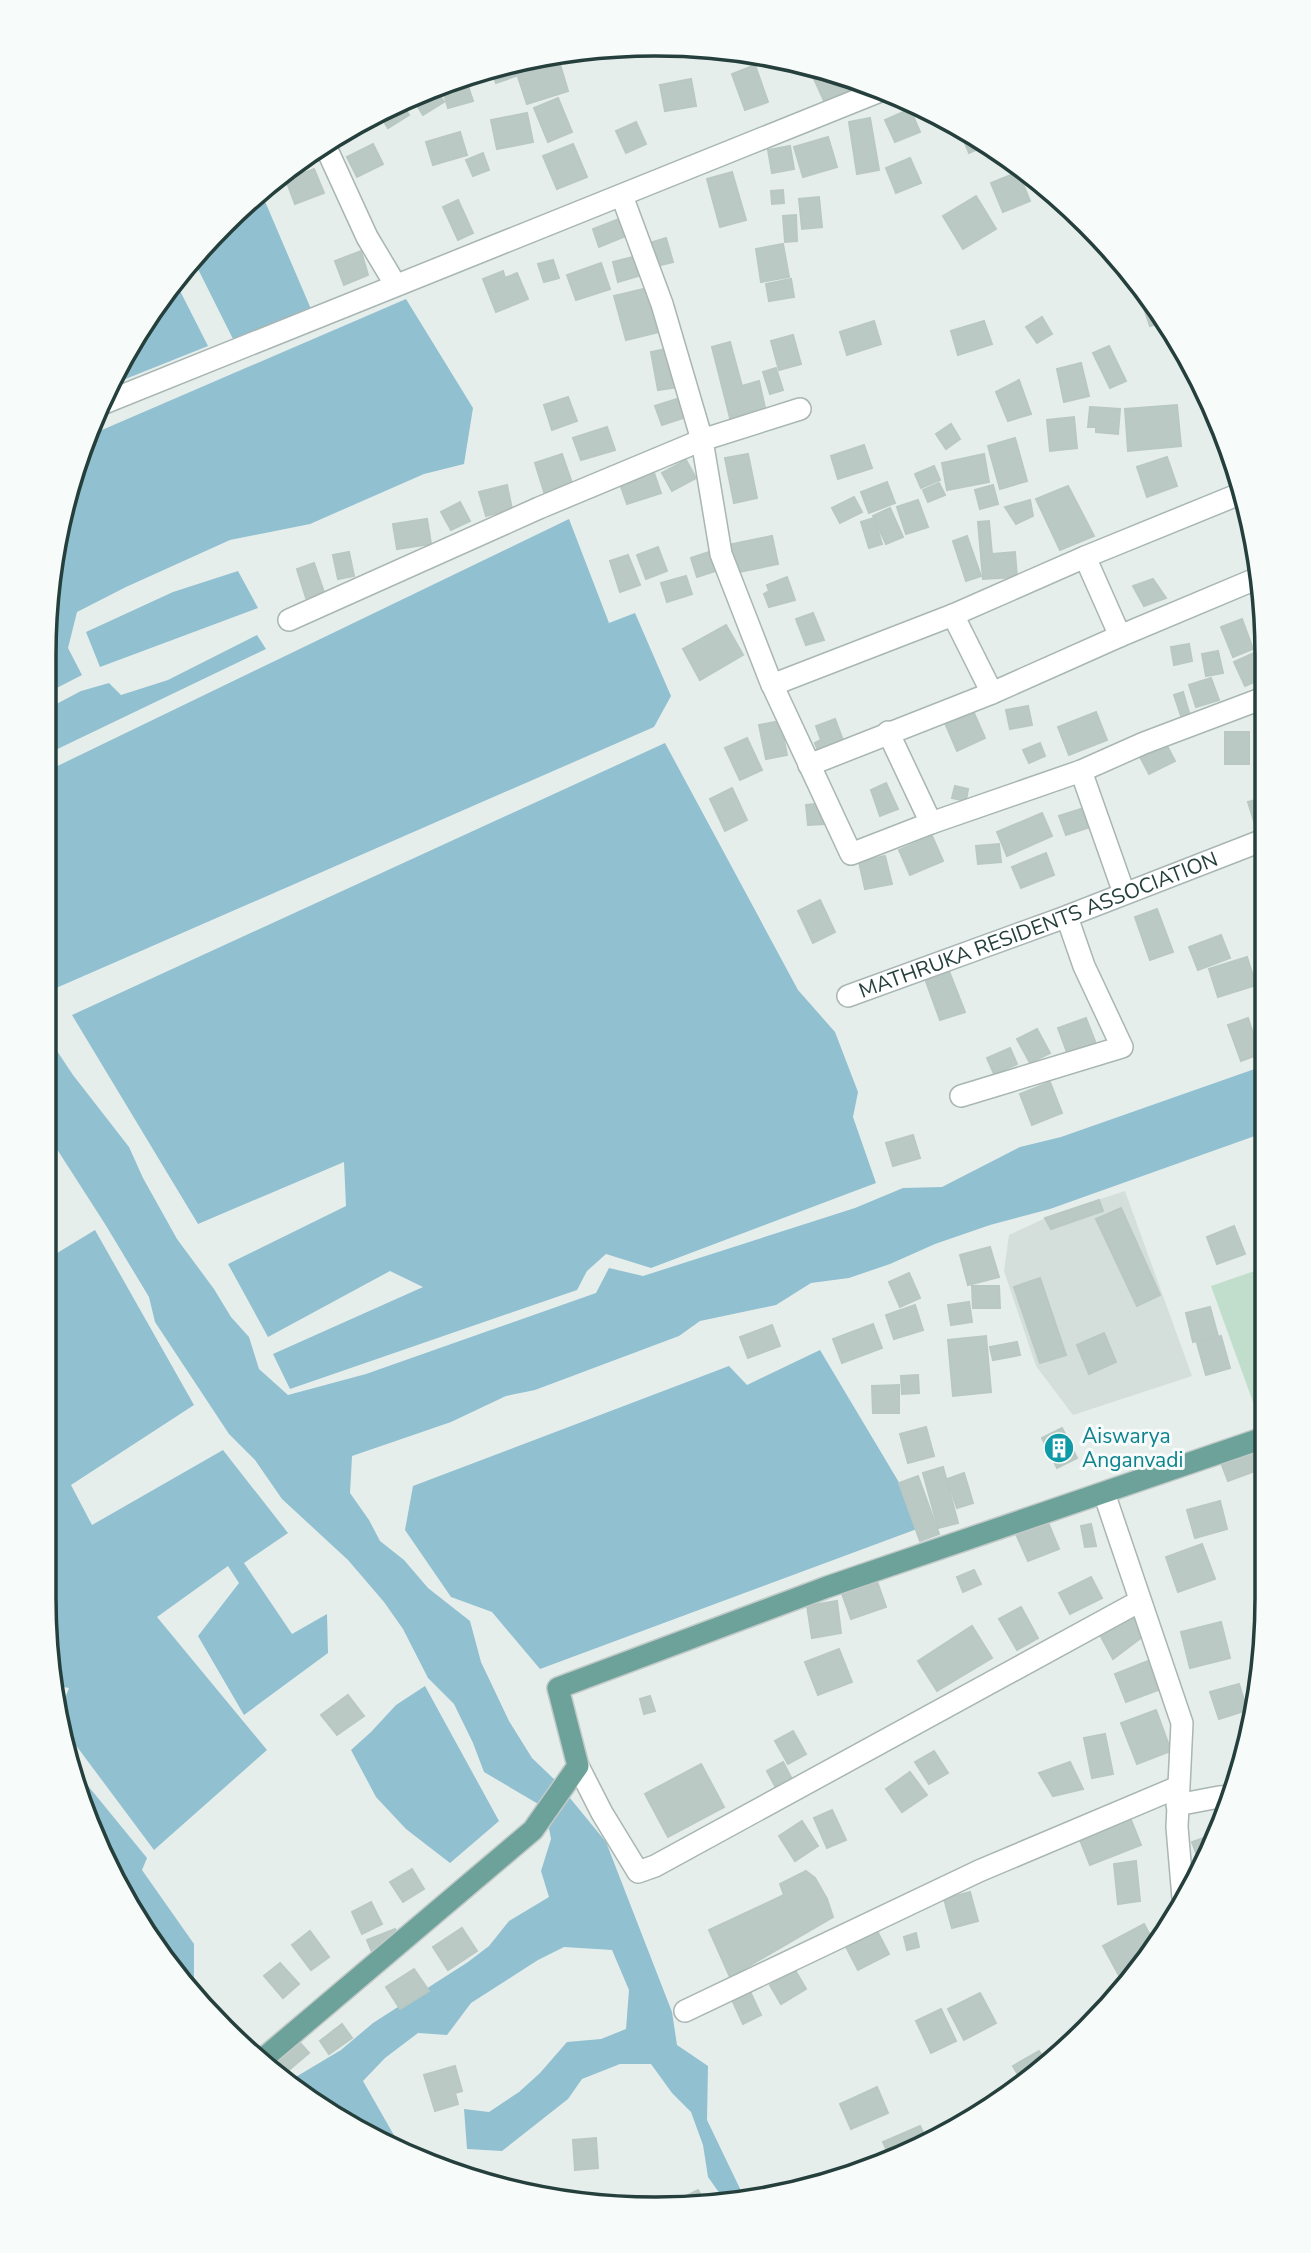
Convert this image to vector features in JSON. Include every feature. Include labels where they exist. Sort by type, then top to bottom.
[{"type":"main road","points":[[268,2055],[533,1830],[578,1766],[558,1688],[827,1587],[1255,1441]]},
{"type":"street","points":[[114,399],[868,96]]},
{"type":"street","points":[[329,154],[367,237],[395,284]]},
{"type":"street","points":[[622,196],[662,304],[702,440],[721,554],[772,685],[850,854],[1081,771],[1144,743],[1255,701]]},
{"type":"street","points":[[289,620],[539,508],[702,440],[800,409]]},
{"type":"street","points":[[772,685],[953,615],[1234,496]]},
{"type":"street","points":[[1085,557],[1120,636]]},
{"type":"street","points":[[809,765],[992,693],[1250,581]]},
{"type":"street","points":[[953,615],[992,693]]},
{"type":"street","points":[[888,732],[931,823]]},
{"type":"street","points":[[1081,771],[1124,893]]},
{"type":"street","name":"MATHRUKA RESIDENTS ASSOCIATION","points":[[848,996],[1067,917],[1255,843]]},
{"type":"street","points":[[961,1096],[1122,1047],[1084,966],[1067,917]]},
{"type":"street","points":[[1104,1493],[1182,1723],[1177,1828],[1182,1884]]},
{"type":"street","points":[[578,1766],[602,1813],[638,1872],[655,1866],[1140,1601]]},
{"type":"street","points":[[685,2011],[979,1871],[1178,1796],[1220,1797]]},
{"type":"shaded area","points":[[1125,1191],[1192,1376],[1073,1415],[1036,1366],[1004,1271],[1009,1235],[1052,1215]]},
{"type":"green space","points":[[1255,1271],[1255,1407],[1211,1286]]},
{"type":"water","points":[[265,201],[311,309],[234,341],[198,269]]},
{"type":"water","points":[[180,291],[208,346],[123,380],[157,322]]},
{"type":"water","points":[[406,299],[473,408],[464,464],[424,474],[310,524],[230,540],[77,612],[68,648],[82,675],[56,688],[57,616],[61,577],[76,500],[100,431]]},
{"type":"water","points":[[569,519],[609,623],[635,613],[671,696],[654,727],[56,988],[56,767]]},
{"type":"water","points":[[238,571],[258,608],[100,667],[86,632],[173,592]]},
{"type":"water","points":[[257,635],[266,649],[56,750],[56,704],[81,691],[109,683],[121,695],[168,680]]},
{"type":"water","points":[[665,743],[798,990],[835,1032],[858,1092],[853,1117],[876,1183],[651,1268],[606,1254],[587,1271],[577,1290],[290,1389],[273,1354],[423,1287],[390,1271],[268,1337],[228,1264],[346,1206],[344,1162],[198,1224],[72,1015]]},
{"type":"water","points":[[56,1050],[129,1147],[177,1239],[231,1317],[249,1337],[259,1369],[288,1395],[366,1374],[596,1293],[609,1268],[643,1276],[855,1208],[903,1188],[942,1187],[1020,1147],[1061,1137],[1255,1069],[1255,1136],[1050,1209],[990,1225],[935,1244],[849,1278],[811,1283],[776,1305],[700,1321],[679,1336],[535,1390],[506,1396],[451,1422],[352,1456],[350,1493],[380,1541],[404,1560],[428,1588],[470,1621],[481,1662],[509,1721],[532,1758],[556,1781],[606,1842],[672,2012],[677,2045],[708,2066],[707,2120],[741,2191],[734,2192],[720,2193],[708,2177],[703,2145],[691,2112],[672,2093],[651,2064],[620,2064],[582,2079],[568,2099],[502,2151],[467,2149],[464,2109],[489,2112],[519,2092],[567,2042],[601,2039],[626,2029],[629,1990],[612,1950],[564,1947],[538,1960],[471,2003],[447,2035],[418,2033],[385,2058],[363,2081],[395,2137],[356,2117],[296,2077],[341,2050],[373,2023],[468,1962],[489,1946],[509,1921],[549,1897],[541,1871],[551,1839],[545,1808],[484,1772],[454,1704],[428,1678],[403,1629],[384,1602],[348,1560],[282,1499],[255,1460],[229,1434],[155,1322],[149,1297],[56,1148]]},
{"type":"water","points":[[95,1230],[194,1405],[71,1485],[92,1525],[223,1450],[288,1533],[244,1563],[292,1634],[327,1614],[328,1653],[244,1715],[198,1636],[239,1583],[228,1566],[157,1617],[267,1750],[154,1850],[74,1743],[65,1698],[69,1688],[63,1687],[61,1676],[56,1597],[56,1254]]},
{"type":"water","points":[[820,1350],[925,1526],[540,1669],[492,1612],[451,1597],[405,1530],[413,1486],[729,1366],[747,1385]]},
{"type":"water","points":[[425,1686],[499,1821],[450,1863],[406,1829],[376,1797],[351,1750],[396,1705]]},
{"type":"water","points":[[86,1783],[147,1858],[142,1870],[194,1944],[194,1979],[157,1931],[136,1897],[102,1827]]},
{"type":"building","points":[[560,64],[568,91],[527,104],[517,74]]},
{"type":"building","points":[[755,65],[768,102],[745,110],[732,74]]},
{"type":"building","points":[[515,73],[516,76],[496,83],[494,78]]},
{"type":"building","points":[[813,77],[853,90],[825,103]]},
{"type":"building","points":[[691,79],[696,106],[665,111],[660,85]]},
{"type":"building","points":[[468,86],[473,101],[448,108],[444,95]]},
{"type":"building","points":[[441,96],[444,102],[423,115],[417,106]]},
{"type":"building","points":[[558,98],[572,132],[548,142],[534,108]]},
{"type":"building","points":[[406,111],[409,115],[388,128],[384,121]]},
{"type":"building","points":[[905,111],[912,114],[920,132],[895,142],[885,120]]},
{"type":"building","points":[[527,113],[533,142],[497,149],[491,120]]},
{"type":"building","points":[[870,118],[879,170],[857,174],[849,122]]},
{"type":"building","points":[[636,122],[646,144],[626,153],[616,131]]},
{"type":"building","points":[[460,132],[467,155],[433,165],[426,142]]},
{"type":"building","points":[[828,137],[837,167],[803,177],[794,147]]},
{"type":"building","points":[[964,142],[977,150],[969,153]]},
{"type":"building","points":[[373,144],[383,164],[357,177],[347,157]]},
{"type":"building","points":[[573,144],[587,177],[557,189],[543,156]]},
{"type":"building","points":[[790,146],[794,169],[772,173],[768,150]]},
{"type":"building","points":[[483,153],[489,170],[473,176],[466,160]]},
{"type":"building","points":[[910,158],[921,183],[896,193],[886,168]]},
{"type":"building","points":[[314,169],[324,193],[295,204],[287,183]]},
{"type":"building","points":[[732,172],[746,220],[720,227],[707,179]]},
{"type":"building","points":[[1012,174],[1022,182],[1030,201],[1003,212],[991,183]]},
{"type":"building","points":[[783,190],[784,203],[772,204],[771,191]]},
{"type":"building","points":[[976,196],[996,229],[963,249],[943,216]]},
{"type":"building","points":[[819,197],[822,227],[802,229],[799,199]]},
{"type":"building","points":[[458,200],[473,233],[458,240],[443,207]]},
{"type":"building","points":[[796,215],[797,241],[785,242],[783,216]]},
{"type":"building","points":[[619,219],[626,236],[599,247],[593,229]]},
{"type":"building","points":[[666,238],[673,262],[657,266],[650,243]]},
{"type":"building","points":[[783,244],[789,277],[761,282],[756,249]]},
{"type":"building","points":[[361,251],[368,275],[344,285],[335,261]]},
{"type":"building","points":[[633,257],[638,276],[618,282],[613,262]]},
{"type":"building","points":[[553,260],[559,278],[544,282],[538,264]]},
{"type":"building","points":[[601,263],[610,289],[576,300],[567,275]]},
{"type":"building","points":[[503,271],[505,278],[517,273],[528,299],[496,312],[483,279]]},
{"type":"building","points":[[791,279],[794,297],[769,301],[766,284]]},
{"type":"building","points":[[652,287],[663,331],[626,340],[614,296]]},
{"type":"building","points":[[1144,309],[1156,324],[1150,326]]},
{"type":"building","points":[[1042,317],[1052,334],[1037,343],[1026,327]]},
{"type":"building","points":[[874,321],[881,344],[847,355],[840,332]]},
{"type":"building","points":[[984,321],[992,344],[958,355],[951,331]]},
{"type":"building","points":[[793,335],[801,364],[779,370],[771,341]]},
{"type":"building","points":[[730,342],[742,386],[759,381],[766,412],[731,422],[712,347]]},
{"type":"building","points":[[1109,346],[1126,381],[1110,388],[1093,353]]},
{"type":"building","points":[[671,348],[679,387],[658,390],[651,352]]},
{"type":"building","points":[[1081,363],[1089,396],[1064,402],[1057,369]]},
{"type":"building","points":[[776,368],[783,390],[770,394],[763,372]]},
{"type":"building","points":[[1019,380],[1031,414],[1008,421],[996,392]]},
{"type":"building","points":[[568,397],[577,421],[552,430],[544,405]]},
{"type":"building","points":[[680,398],[686,417],[662,425],[655,406]]},
{"type":"building","points":[[1177,405],[1181,446],[1128,451],[1125,409]]},
{"type":"building","points":[[1090,407],[1120,409],[1118,434],[1096,432],[1096,427],[1088,427]]},
{"type":"building","points":[[1074,417],[1077,448],[1050,451],[1047,420]]},
{"type":"building","points":[[951,424],[960,439],[946,449],[936,434]]},
{"type":"building","points":[[607,427],[615,450],[581,460],[573,438]]},
{"type":"building","points":[[1015,438],[1027,481],[1000,489],[988,446]]},
{"type":"building","points":[[864,445],[872,468],[838,479],[831,456]]},
{"type":"building","points":[[562,454],[573,486],[545,495],[535,463]]},
{"type":"building","points":[[748,454],[757,498],[734,503],[725,458]]},
{"type":"building","points":[[984,454],[989,482],[947,490],[942,463]]},
{"type":"building","points":[[1167,457],[1177,486],[1147,497],[1137,467]]},
{"type":"building","points":[[686,460],[696,478],[672,491],[662,473]]},
{"type":"building","points":[[934,466],[940,480],[921,488],[915,474]]},
{"type":"building","points":[[653,470],[661,493],[627,504],[619,481]]},
{"type":"building","points":[[887,482],[895,503],[869,513],[861,492]]},
{"type":"building","points":[[939,483],[945,495],[928,502],[923,490]]},
{"type":"building","points":[[507,485],[512,509],[486,516],[479,492]]},
{"type":"building","points":[[993,485],[998,504],[980,509],[975,490]]},
{"type":"building","points":[[1068,486],[1094,536],[1060,550],[1036,499]]},
{"type":"building","points":[[854,497],[862,512],[840,523],[832,508]]},
{"type":"building","points":[[918,500],[928,527],[906,534],[897,507]]},
{"type":"building","points":[[1030,500],[1033,516],[1016,524],[1005,507]]},
{"type":"building","points":[[460,502],[470,521],[451,530],[441,512]]},
{"type":"building","points":[[890,508],[903,537],[886,544],[873,516]]},
{"type":"building","points":[[874,518],[882,544],[869,548],[861,522]]},
{"type":"building","points":[[427,519],[431,544],[397,549],[393,524]]},
{"type":"building","points":[[989,521],[992,554],[1015,552],[1017,577],[983,579],[978,522]]},
{"type":"building","points":[[772,536],[778,564],[734,573],[728,545]]},
{"type":"building","points":[[967,536],[981,576],[966,581],[953,541]]},
{"type":"building","points":[[658,547],[667,571],[646,579],[637,555]]},
{"type":"building","points":[[349,552],[354,576],[338,579],[333,555]]},
{"type":"building","points":[[709,552],[715,571],[697,577],[691,558]]},
{"type":"building","points":[[628,555],[640,585],[620,592],[610,561]]},
{"type":"building","points":[[314,563],[324,592],[306,598],[297,569]]},
{"type":"building","points":[[686,576],[692,594],[667,602],[661,583]]},
{"type":"building","points":[[787,577],[795,600],[769,607],[764,594],[769,591],[767,585]]},
{"type":"building","points":[[1153,579],[1166,598],[1144,606],[1133,586]]},
{"type":"building","points":[[813,613],[824,640],[806,645],[796,619]]},
{"type":"building","points":[[1242,619],[1253,649],[1233,657],[1221,627]]},
{"type":"building","points":[[726,625],[743,655],[700,680],[683,649]]},
{"type":"building","points":[[1189,644],[1192,661],[1174,665],[1171,647]]},
{"type":"building","points":[[1218,651],[1223,673],[1206,676],[1202,654]]},
{"type":"building","points":[[1255,653],[1255,682],[1245,686],[1234,662]]},
{"type":"building","points":[[1211,678],[1219,700],[1196,707],[1189,685]]},
{"type":"building","points":[[1183,692],[1190,716],[1182,719],[1174,695]]},
{"type":"building","points":[[970,704],[985,738],[957,751],[942,716]]},
{"type":"building","points":[[1028,706],[1032,725],[1010,729],[1006,710]]},
{"type":"building","points":[[1096,712],[1107,740],[1069,755],[1058,727]]},
{"type":"building","points":[[835,719],[844,743],[819,754],[815,743],[821,740],[816,726]]},
{"type":"building","points":[[780,721],[787,755],[766,759],[759,725]]},
{"type":"building","points":[[1225,732],[1249,732],[1249,764],[1225,764]]},
{"type":"building","points":[[747,738],[762,770],[740,780],[725,748]]},
{"type":"building","points":[[1165,742],[1175,761],[1149,774],[1139,755]]},
{"type":"building","points":[[1040,743],[1045,756],[1029,763],[1023,750]]},
{"type":"building","points":[[886,783],[898,809],[880,816],[871,790]]},
{"type":"building","points":[[955,786],[968,789],[966,801],[952,798]]},
{"type":"building","points":[[732,788],[747,820],[725,831],[710,799]]},
{"type":"building","points":[[1255,800],[1255,825],[1248,802]]},
{"type":"building","points":[[824,803],[825,824],[808,825],[806,805]]},
{"type":"building","points":[[1084,808],[1090,827],[1066,835],[1059,816]]},
{"type":"building","points":[[1042,813],[1052,836],[1007,856],[997,832]]},
{"type":"building","points":[[932,836],[943,861],[910,875],[899,850]]},
{"type":"building","points":[[999,844],[1001,862],[978,864],[976,846]]},
{"type":"building","points":[[1046,853],[1054,875],[1021,888],[1012,867]]},
{"type":"building","points":[[885,856],[892,884],[865,889],[859,862]]},
{"type":"building","points":[[820,900],[835,932],[813,943],[798,911]]},
{"type":"building","points":[[1157,909],[1173,952],[1150,960],[1135,917]]},
{"type":"building","points":[[1221,935],[1230,958],[1198,970],[1189,947]]},
{"type":"building","points":[[1247,957],[1255,985],[1218,997],[1209,969]]},
{"type":"building","points":[[947,966],[965,1012],[940,1020],[924,976]]},
{"type":"building","points":[[1086,1018],[1096,1044],[1068,1055],[1058,1028]]},
{"type":"building","points":[[1248,1018],[1255,1039],[1255,1056],[1241,1061],[1228,1025]]},
{"type":"building","points":[[1037,1029],[1050,1053],[1030,1063],[1017,1039]]},
{"type":"building","points":[[1010,1048],[1017,1064],[994,1074],[987,1058]]},
{"type":"building","points":[[1050,1082],[1062,1113],[1032,1125],[1020,1094]]},
{"type":"building","points":[[913,1135],[920,1158],[893,1166],[886,1143]]},
{"type":"building","points":[[1099,1200],[1103,1211],[1051,1229],[1045,1218]]},
{"type":"building","points":[[1121,1208],[1160,1295],[1137,1306],[1096,1219]]},
{"type":"building","points":[[1234,1226],[1245,1254],[1217,1264],[1207,1237]]},
{"type":"building","points":[[990,1247],[999,1277],[968,1285],[960,1255]]},
{"type":"building","points":[[909,1273],[920,1298],[900,1307],[889,1282]]},
{"type":"building","points":[[1040,1278],[1066,1355],[1040,1363],[1014,1287]]},
{"type":"building","points":[[972,1286],[999,1286],[1000,1308],[973,1308]]},
{"type":"building","points":[[969,1302],[972,1322],[951,1325],[948,1305]]},
{"type":"building","points":[[915,1305],[923,1330],[894,1339],[886,1315]]},
{"type":"building","points":[[1210,1307],[1218,1336],[1193,1342],[1186,1313]]},
{"type":"building","points":[[873,1324],[882,1348],[842,1363],[833,1339]]},
{"type":"building","points":[[772,1325],[780,1346],[748,1358],[740,1337]]},
{"type":"building","points":[[1104,1333],[1116,1362],[1089,1374],[1077,1345]]},
{"type":"building","points":[[986,1336],[991,1392],[953,1396],[948,1340]]},
{"type":"building","points":[[1221,1336],[1230,1368],[1206,1375],[1197,1343]]},
{"type":"building","points":[[1017,1342],[1020,1355],[993,1360],[990,1347]]},
{"type":"building","points":[[918,1375],[919,1393],[902,1394],[901,1376]]},
{"type":"building","points":[[899,1385],[899,1413],[873,1413],[872,1386]]},
{"type":"building","points":[[926,1427],[934,1456],[908,1463],[900,1434]]},
{"type":"building","name":"Aiswarya Anganvadi","points":[[1062,1428],[1077,1458],[1057,1468],[1042,1438]]},
{"type":"building","points":[[1255,1450],[1255,1471],[1228,1481],[1220,1460]]},
{"type":"building","points":[[943,1467],[958,1523],[938,1528],[923,1473]]},
{"type":"building","points":[[964,1473],[973,1503],[957,1508],[947,1479]]},
{"type":"building","points":[[918,1476],[939,1534],[920,1541],[899,1483]]},
{"type":"building","points":[[1220,1501],[1227,1529],[1195,1538],[1187,1510]]},
{"type":"building","points":[[1047,1520],[1059,1549],[1028,1561],[1016,1534]]},
{"type":"building","points":[[1091,1524],[1096,1546],[1085,1547],[1081,1526]]},
{"type":"building","points":[[1202,1544],[1215,1579],[1178,1592],[1166,1557]]},
{"type":"building","points":[[974,1570],[981,1584],[963,1592],[957,1577]]},
{"type":"building","points":[[874,1573],[886,1607],[851,1619],[839,1585]]},
{"type":"building","points":[[1091,1577],[1102,1598],[1070,1614],[1059,1593]]},
{"type":"building","points":[[837,1601],[841,1633],[812,1638],[807,1606]]},
{"type":"building","points":[[1021,1607],[1038,1638],[1017,1650],[999,1619]]},
{"type":"building","points":[[1132,1610],[1146,1634],[1113,1659],[1098,1631]]},
{"type":"building","points":[[1221,1622],[1230,1658],[1190,1668],[1181,1632]]},
{"type":"building","points":[[972,1626],[992,1658],[937,1691],[918,1661]]},
{"type":"building","points":[[839,1649],[852,1682],[818,1695],[805,1662]]},
{"type":"building","points":[[1153,1659],[1164,1688],[1126,1702],[1115,1674]]},
{"type":"building","points":[[1239,1684],[1245,1703],[1244,1711],[1219,1719],[1210,1692]]},
{"type":"building","points":[[348,1695],[364,1716],[337,1735],[321,1715]]},
{"type":"building","points":[[650,1696],[655,1711],[644,1714],[640,1699]]},
{"type":"building","points":[[1156,1710],[1171,1751],[1137,1764],[1121,1723]]},
{"type":"building","points":[[793,1731],[806,1754],[788,1764],[775,1741]]},
{"type":"building","points":[[1105,1734],[1113,1774],[1092,1778],[1084,1738]]},
{"type":"building","points":[[934,1751],[948,1773],[929,1784],[915,1762]]},
{"type":"building","points":[[783,1762],[792,1779],[776,1788],[767,1771]]},
{"type":"building","points":[[1070,1762],[1083,1789],[1053,1796],[1039,1773]]},
{"type":"building","points":[[701,1764],[724,1807],[668,1837],[645,1794]]},
{"type":"building","points":[[910,1772],[927,1795],[902,1812],[886,1789]]},
{"type":"building","points":[[832,1810],[846,1840],[827,1848],[814,1818]]},
{"type":"building","points":[[1129,1815],[1141,1845],[1090,1865],[1078,1835]]},
{"type":"building","points":[[802,1821],[818,1846],[795,1861],[779,1836]]},
{"type":"building","points":[[1204,1838],[1197,1855],[1192,1842]]},
{"type":"building","points":[[1136,1861],[1140,1901],[1118,1904],[1114,1864]]},
{"type":"building","points":[[412,1869],[424,1889],[403,1902],[390,1882]]},
{"type":"building","points":[[806,1871],[815,1878],[833,1917],[730,1977],[709,1930],[784,1895],[780,1884]]},
{"type":"building","points":[[970,1892],[978,1921],[952,1928],[944,1899]]},
{"type":"building","points":[[371,1902],[382,1924],[362,1934],[352,1912]]},
{"type":"building","points":[[1144,1924],[1150,1936],[1119,1976],[1103,1946]]},
{"type":"building","points":[[875,1927],[889,1954],[858,1970],[844,1943]]},
{"type":"building","points":[[462,1928],[477,1951],[448,1970],[433,1947]]},
{"type":"building","points":[[395,1929],[400,1941],[372,1952],[367,1940]]},
{"type":"building","points":[[310,1931],[329,1957],[311,1970],[292,1945]]},
{"type":"building","points":[[916,1933],[919,1947],[907,1950],[904,1937]]},
{"type":"building","points":[[280,1963],[299,1984],[283,1998],[264,1976]]},
{"type":"building","points":[[414,1969],[429,1991],[400,2009],[386,1987]]},
{"type":"building","points":[[795,1970],[806,1989],[781,2004],[770,1985]]},
{"type":"building","points":[[747,1985],[761,2015],[743,2024],[729,1993]]},
{"type":"building","points":[[980,1993],[996,2023],[964,2040],[948,2009]]},
{"type":"building","points":[[941,2009],[956,2041],[931,2053],[916,2021]]},
{"type":"building","points":[[342,2024],[352,2038],[329,2054],[320,2041]]},
{"type":"building","points":[[293,2035],[309,2053],[288,2071],[269,2055]]},
{"type":"building","points":[[1039,2051],[1042,2055],[1018,2075],[1013,2066]]},
{"type":"building","points":[[455,2066],[462,2091],[455,2093],[458,2104],[435,2111],[424,2075]]},
{"type":"building","points":[[877,2087],[888,2113],[851,2129],[840,2104]]},
{"type":"building","points":[[920,2126],[924,2134],[887,2150],[883,2142]]},
{"type":"building","points":[[596,2138],[598,2168],[575,2170],[573,2140]]},
{"type":"building","points":[[698,2190],[701,2195],[695,2196],[686,2196]]},
{"type":"place","name":"Aiswarya Anganvadi","points":[[1059,1448]]}]
